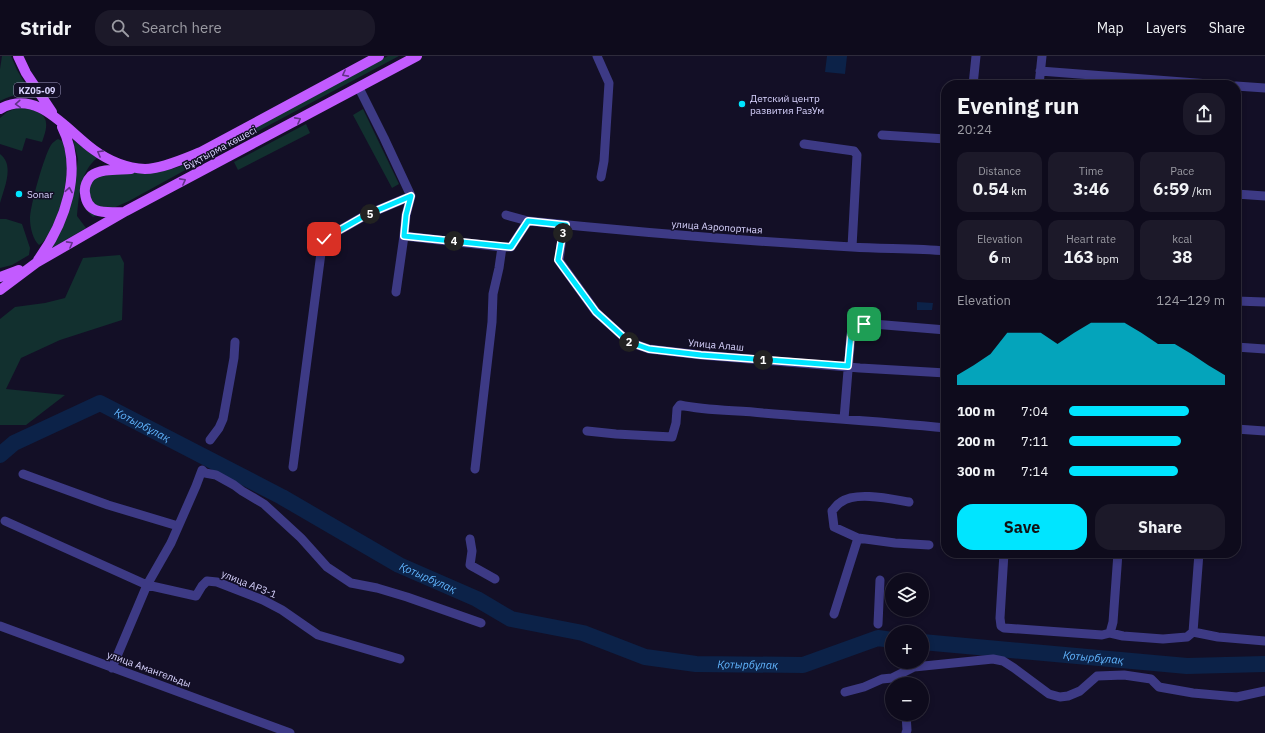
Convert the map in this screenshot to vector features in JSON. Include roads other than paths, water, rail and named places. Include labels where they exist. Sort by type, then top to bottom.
[{"type":"main road","name":"KZ05-09","points":[[0,290],[36,263],[60,220],[66,203],[72,173],[71,151],[60,121],[43,100],[29,78],[18,56]]},
{"type":"main road","name":"Бұқтырма көшесі","points":[[60,121],[95,151],[122,165],[147,169],[174,162],[201,152],[379,56]]},
{"type":"main road","name":"Бұқтырма көшесі","points":[[36,263],[126,212],[417,56]]},
{"type":"main road","name":"KZ05-09","points":[[0,110],[13,104],[29,104],[45,110],[60,121]]},
{"type":"main road","points":[[126,212],[93,210],[89,206],[85,194],[85,187],[92,176],[98,173],[111,170],[147,169]]},
{"type":"main road","points":[[0,277],[36,263]]},
{"type":"street","points":[[597,56],[609,83],[604,161],[601,177]]},
{"type":"street","points":[[974,80],[976,56]]},
{"type":"street","points":[[1039,80],[1042,56]]},
{"type":"street","points":[[1040,71],[1157,80]]},
{"type":"street","points":[[1241,86],[1265,88]]},
{"type":"street","points":[[359,88],[411,196],[406,215],[396,292]]},
{"type":"street","points":[[882,135],[941,139]]},
{"type":"street","points":[[804,144],[854,151],[857,155],[852,247]]},
{"type":"street","points":[[1241,194],[1265,196]]},
{"type":"street","points":[[293,467],[324,239],[366,215],[411,196]]},
{"type":"street","name":"улица Аэропортная","points":[[506,215],[528,221],[635,232],[852,247],[941,251]]},
{"type":"street","points":[[404,236],[511,247],[528,221]]},
{"type":"street","name":"Улица Алаш","points":[[566,225],[562,237],[558,260],[596,312],[629,342],[649,349],[701,355],[941,373]]},
{"type":"street","points":[[475,469],[492,322],[492,294],[499,268],[502,247]]},
{"type":"street","points":[[1241,301],[1265,302]]},
{"type":"street","points":[[844,419],[851,334],[855,326],[872,324],[941,330]]},
{"type":"street","points":[[210,440],[219,428],[223,419],[234,358],[235,342]]},
{"type":"street","points":[[1241,347],[1265,349]]},
{"type":"street","points":[[587,431],[672,437],[676,423],[677,409],[680,405],[704,409],[941,428]]},
{"type":"street","points":[[1241,429],[1265,431]]},
{"type":"street","points":[[112,668],[147,585],[171,543],[202,470],[205,473],[216,476],[234,485],[264,504],[301,538],[328,567],[350,583],[377,588],[407,597],[481,623]]},
{"type":"street","points":[[23,474],[108,505],[178,526]]},
{"type":"street","points":[[909,502],[860,496],[841,501],[832,511],[834,527],[858,538],[895,543],[929,545]]},
{"type":"street","name":"улица АРЗ-1","points":[[5,521],[147,585],[196,596],[207,581],[217,582],[263,600],[282,610],[318,635],[400,659]]},
{"type":"street","points":[[834,614],[858,538]]},
{"type":"street","points":[[470,539],[472,552],[470,566],[495,580]]},
{"type":"street","points":[[1004,558],[1000,618],[1001,626],[1004,628],[1044,632],[1110,633],[1123,636],[1163,639],[1188,637],[1193,632],[1199,558]]},
{"type":"street","points":[[1110,633],[1113,622],[1118,558]]},
{"type":"street","points":[[878,624],[880,580]]},
{"type":"street","name":"улица Амангельды","points":[[0,626],[290,733]]},
{"type":"street","points":[[1193,632],[1218,638],[1265,641]]},
{"type":"street","points":[[900,677],[901,672],[914,667],[993,659],[1002,661],[1014,668],[1048,694],[1060,698],[1080,690],[1097,676],[1124,675],[1151,679],[1160,686],[1193,693],[1237,697],[1265,691]]},
{"type":"street","points":[[845,692],[885,679]]},
{"type":"street","points":[[906,721],[906,733]]},
{"type":"water","points":[[827,56],[847,56],[845,74],[825,72]]},
{"type":"water","points":[[917,302],[933,303],[932,310],[917,310]]},
{"type":"waterway","name":"Қотырбұлақ","points":[[0,455],[14,443],[100,403],[282,497],[399,565],[477,599],[511,619],[583,633],[645,657],[696,664],[803,665],[878,638],[885,639]]},
{"type":"waterway","name":"Қотырбұлақ","points":[[929,643],[1187,666],[1265,664]]},
{"type":"place","name":"Детский центр развития РазУм","points":[[742,104]]},
{"type":"place","name":"Sonar","points":[[19,194]]}]
